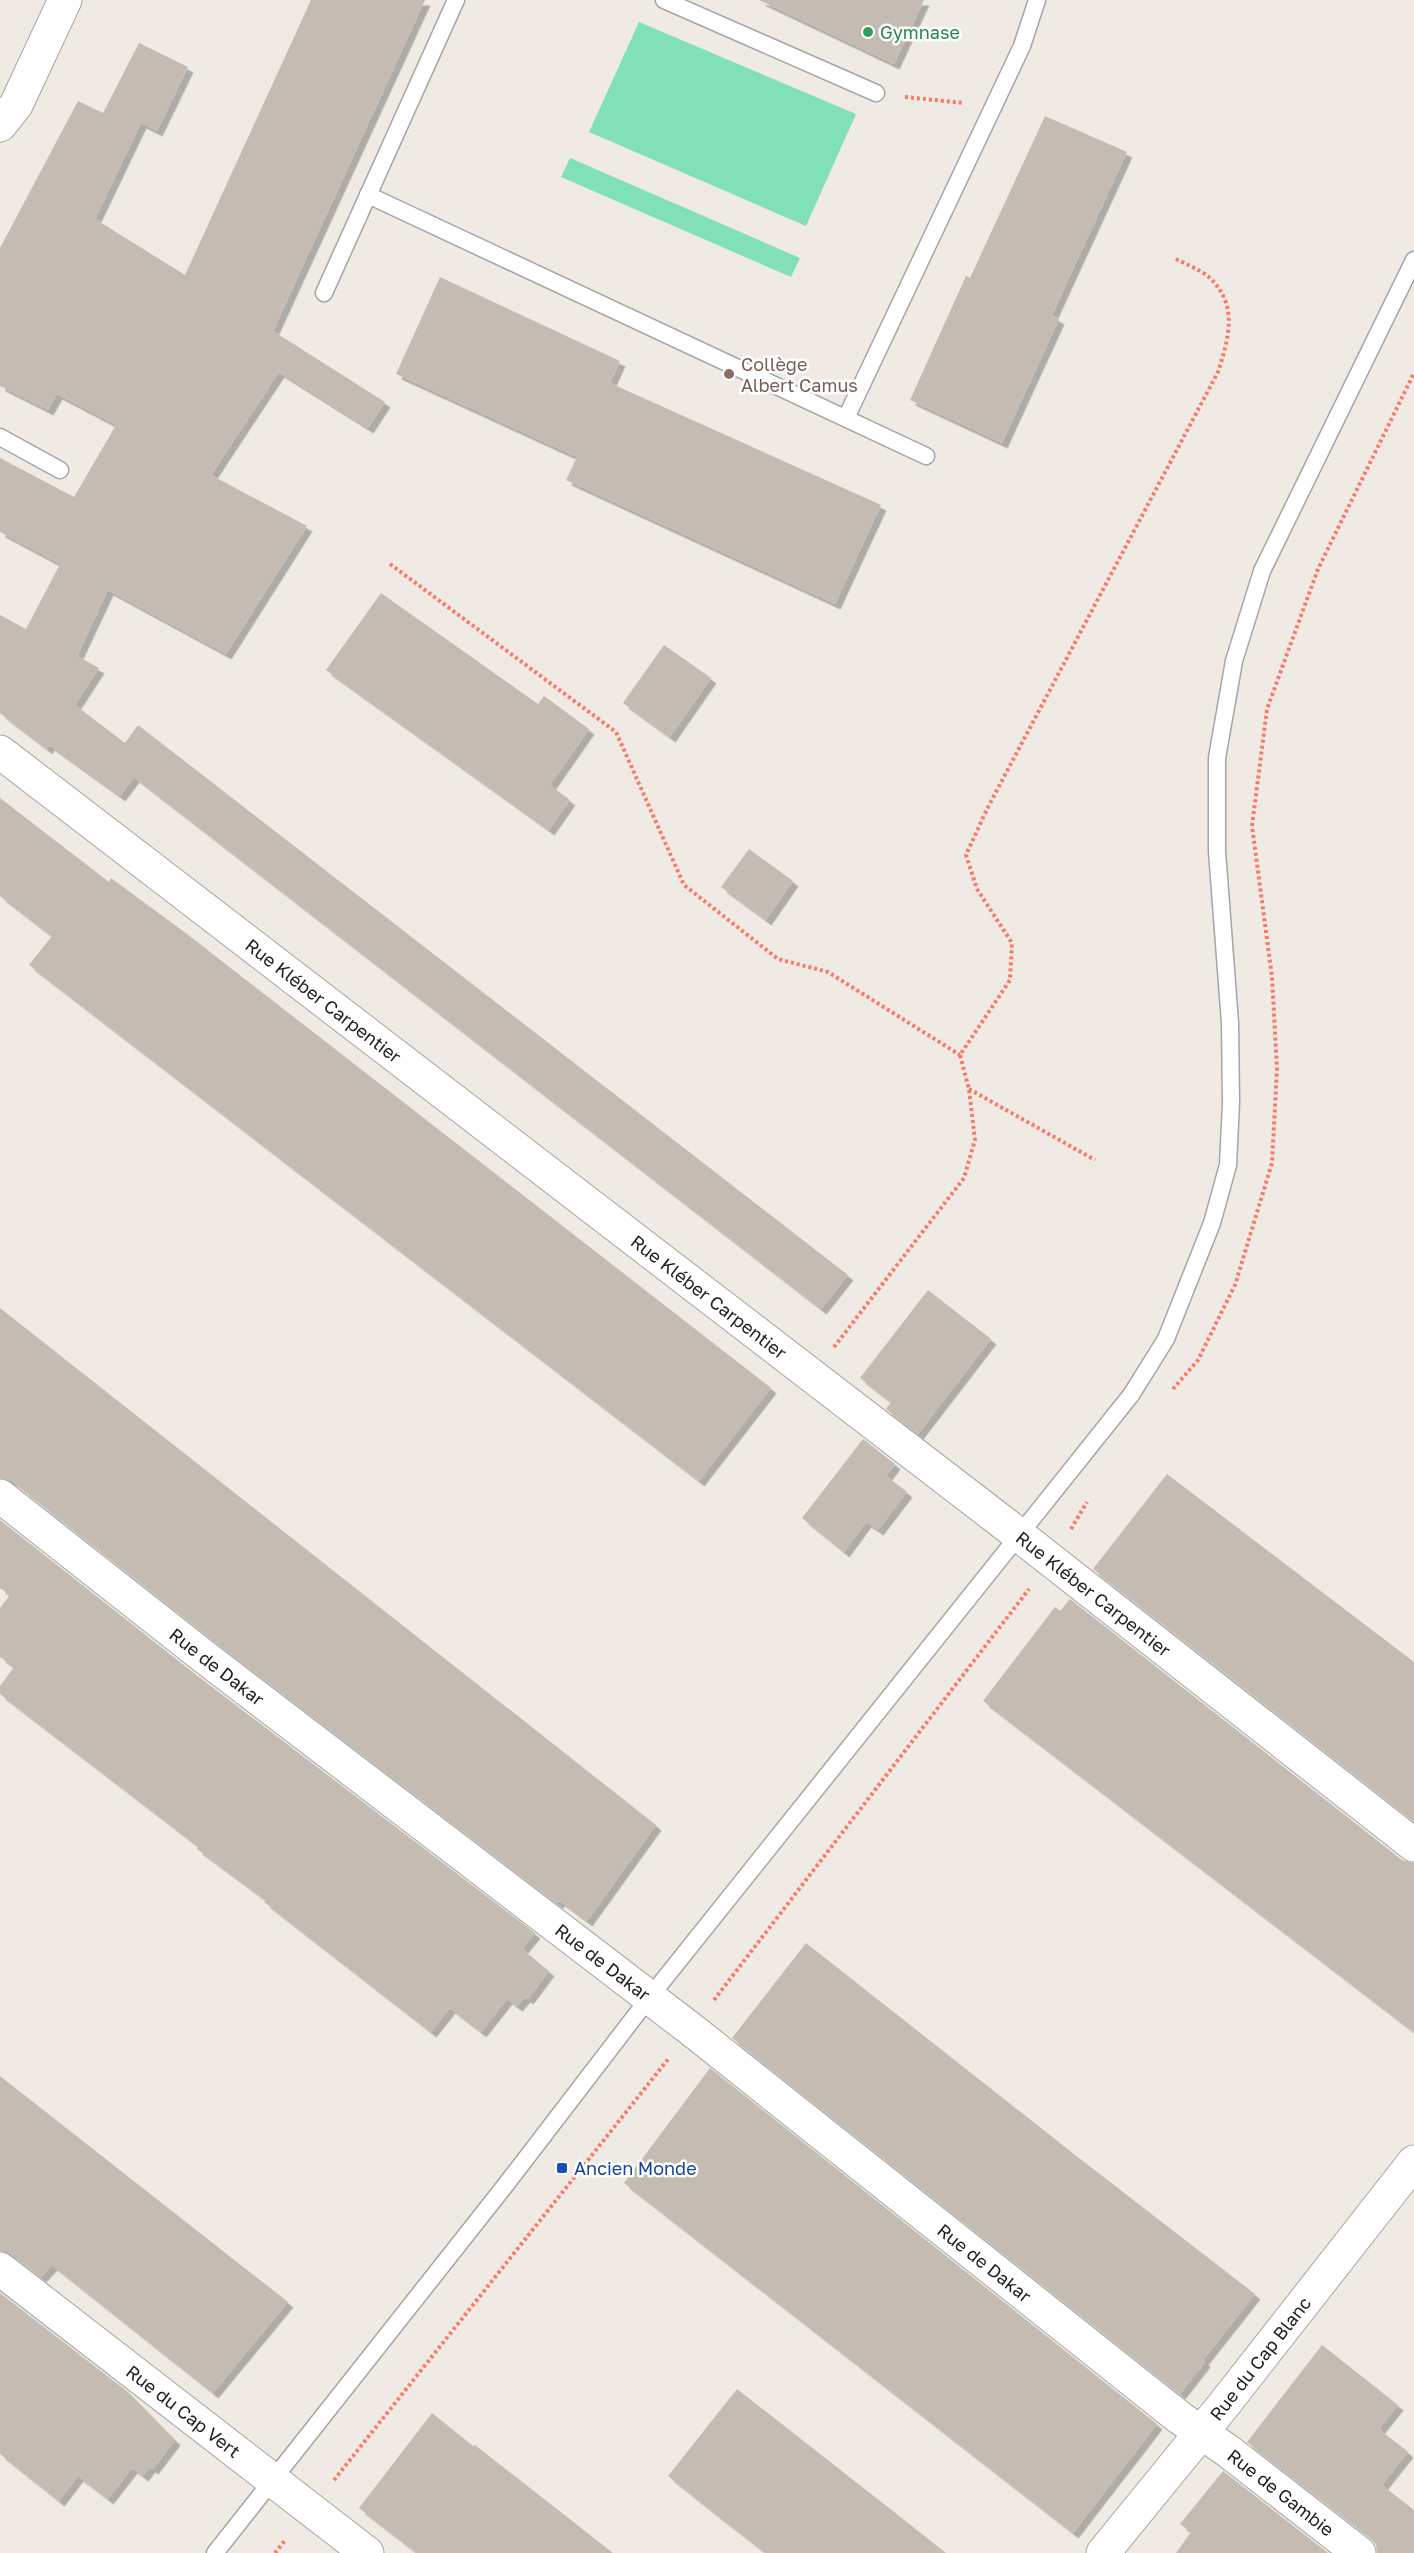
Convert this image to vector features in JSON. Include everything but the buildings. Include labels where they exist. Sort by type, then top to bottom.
[{"type":"street","points":[[5,108],[64,0]]},
{"type":"street","name":"Rue Kléber Carpentier","points":[[0,752],[1019,1535],[1414,1845]]},
{"type":"street","name":"Rue de Dakar","points":[[0,1496],[216,1666],[650,1998],[1201,2432]]},
{"type":"street","name":"Rue du Cap Blanc","points":[[1103,2553],[1414,2162]]},
{"type":"street","name":"Rue du Cap Vert","points":[[0,2269],[367,2553]]},
{"type":"street","name":"Rue de Gambie","points":[[1201,2432],[1359,2553]]},
{"type":"lane","points":[[324,293],[456,0]]},
{"type":"lane","points":[[664,0],[876,93]]},
{"type":"lane","points":[[846,418],[1022,46],[1037,0]]},
{"type":"lane","points":[[368,195],[926,456]]},
{"type":"lane","points":[[215,2553],[516,2172],[650,1998],[1131,1395],[1166,1339],[1212,1223],[1228,1165],[1231,1103],[1230,1023],[1217,851],[1217,758],[1234,660],[1262,571],[1414,260]]},
{"type":"lane","points":[[0,437],[60,470]]},
{"type":"path","points":[[876,93],[994,107]]},
{"type":"path","points":[[960,1055],[1010,980],[1012,943],[977,889],[966,855],[987,809],[1218,372],[1230,333],[1227,304],[1211,279],[1174,258]]},
{"type":"path","points":[[390,564],[616,732],[684,885],[778,959],[828,972],[960,1055],[969,1089],[975,1140],[964,1178],[812,1376]]},
{"type":"path","points":[[969,1089],[1095,1161]]},
{"type":"green space","points":[[639,22],[856,114],[806,226],[589,132]]},
{"type":"green space","points":[[570,158],[800,258],[791,277],[561,177]]},
{"type":"place","name":"Gymnase","points":[[868,32]]},
{"type":"place","name":"Collège Albert Camus","points":[[729,374]]},
{"type":"place","name":"Ancien Monde","points":[[562,2168]]}]
